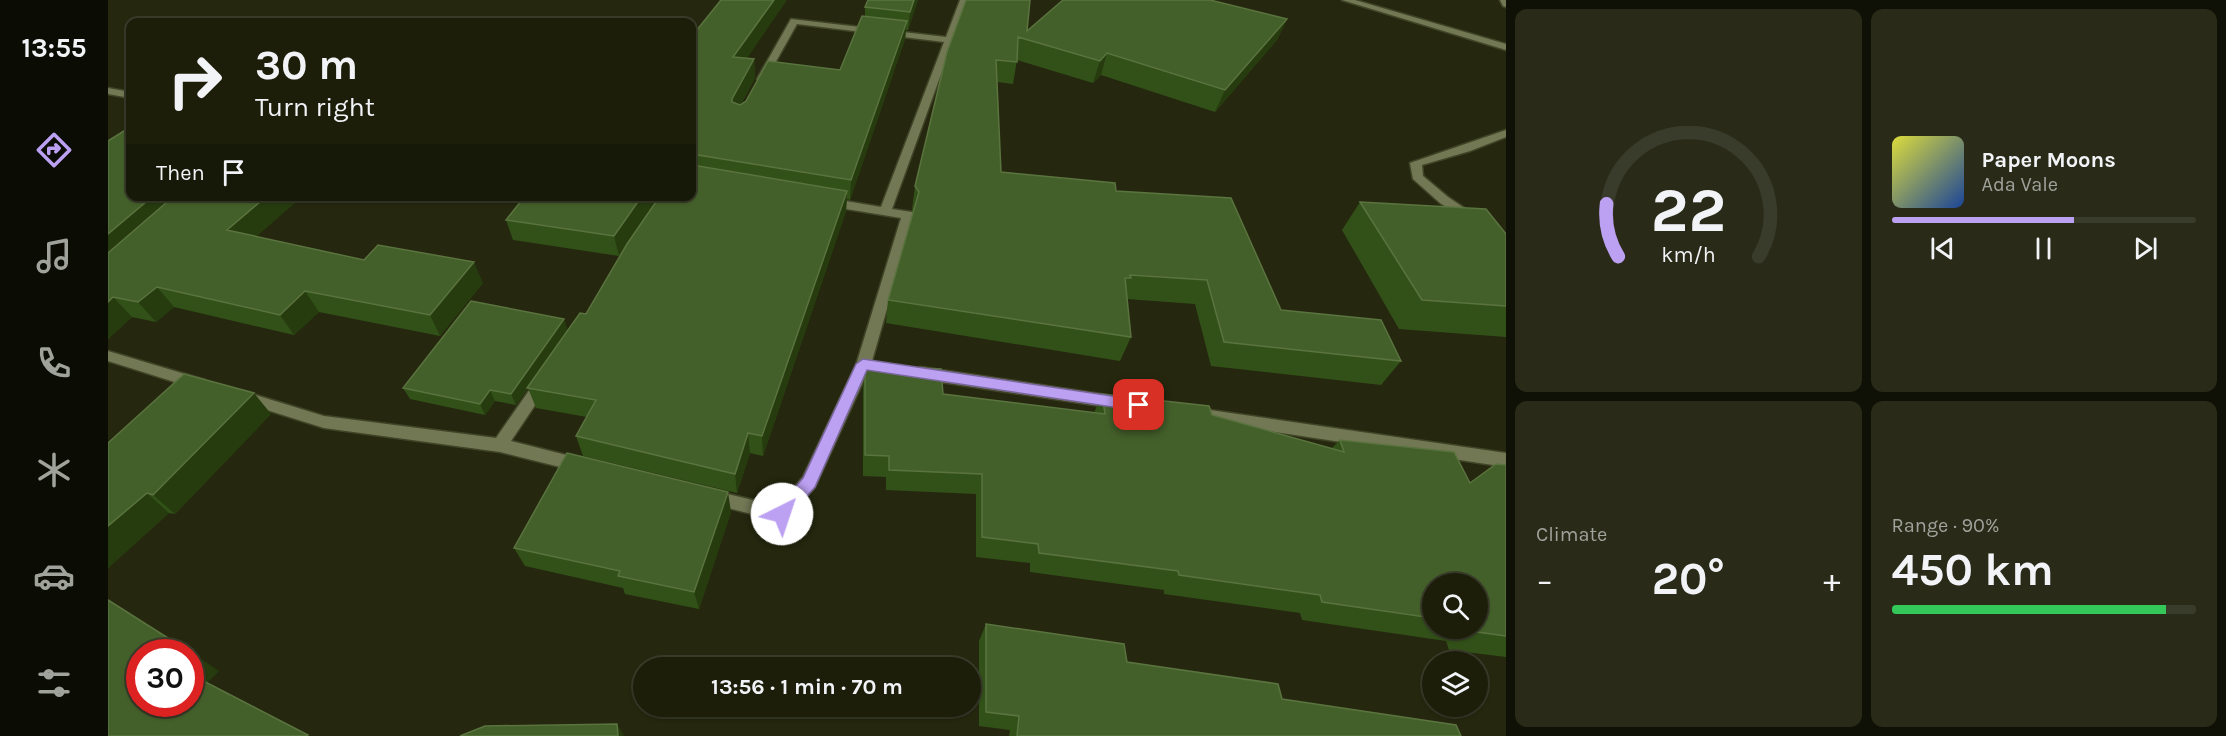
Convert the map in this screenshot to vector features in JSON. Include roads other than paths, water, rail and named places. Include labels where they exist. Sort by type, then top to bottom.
[{"type":"street","points":[[885,211],[964,0]]},
{"type":"street","points":[[1346,0],[1506,47]]},
{"type":"street","points":[[1503,0],[1506,4]]},
{"type":"street","points":[[756,90],[794,21],[949,40]]},
{"type":"street","points":[[108,91],[126,94]]},
{"type":"street","points":[[1506,133],[1466,149],[1416,163],[1417,177],[1444,200],[1506,242]]},
{"type":"street","points":[[692,492],[782,514],[809,482],[863,364],[908,215],[817,200]]},
{"type":"street","points":[[108,356],[210,387]]},
{"type":"street","points":[[863,364],[887,368]]},
{"type":"street","points":[[500,445],[552,369]]},
{"type":"street","points":[[910,372],[1132,405]]},
{"type":"street","points":[[233,394],[324,422],[500,445],[602,470]]},
{"type":"street","points":[[1191,413],[1506,460]]}]
